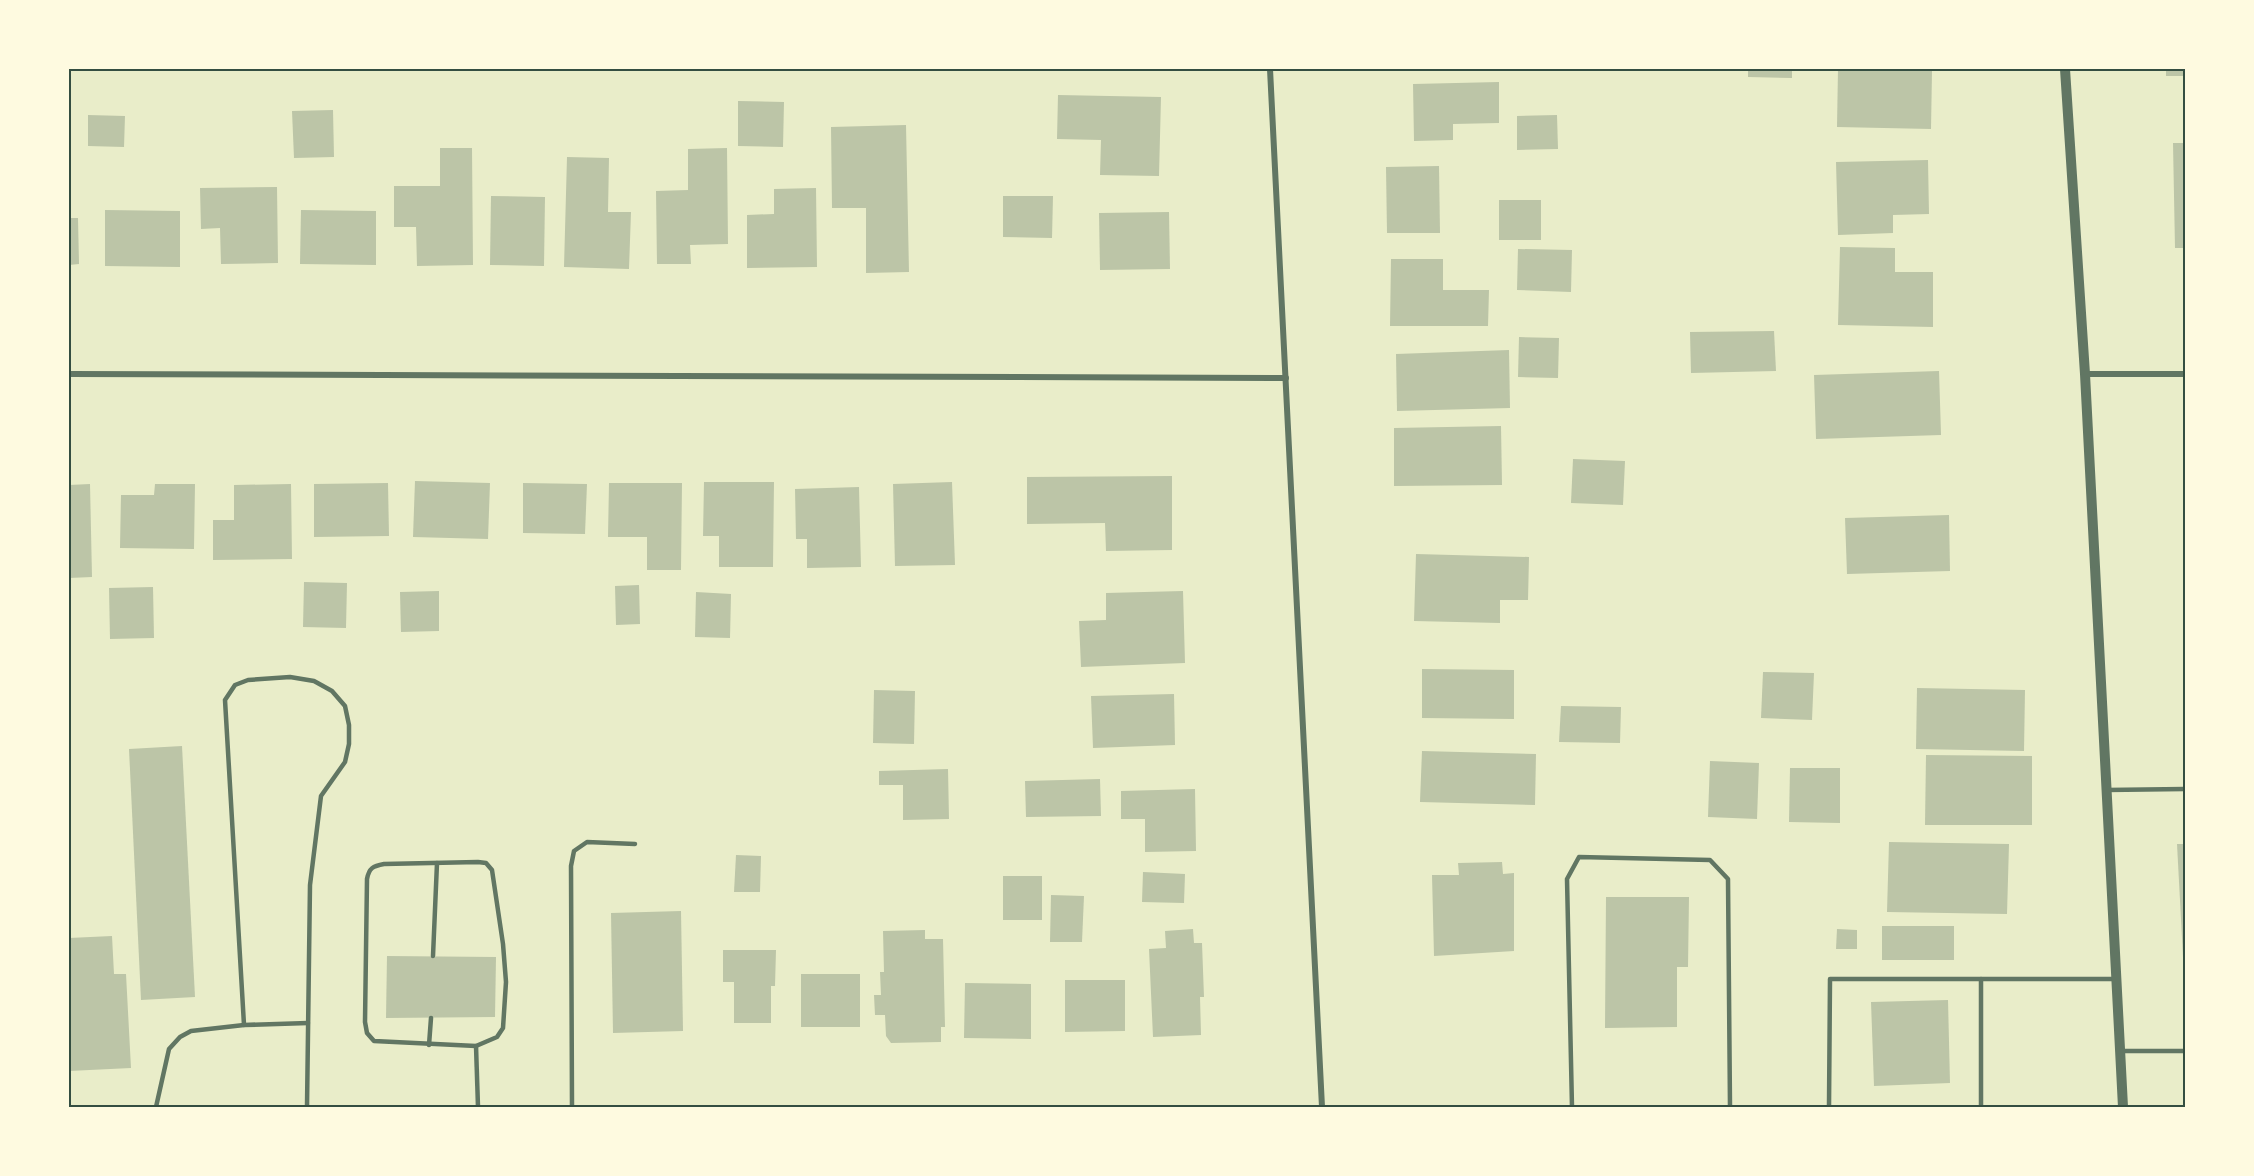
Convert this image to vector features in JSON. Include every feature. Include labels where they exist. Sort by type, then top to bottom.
[{"type":"street","points":[[1270,69],[1322,1107]]},
{"type":"street","points":[[2065,69],[2085,374],[2123,1107]]},
{"type":"street","points":[[69,374],[1286,378]]},
{"type":"street","points":[[2085,374],[2185,374]]},
{"type":"lane","points":[[244,1025],[225,700],[235,685],[248,680],[290,677],[314,681],[332,691],[345,706],[349,725],[349,744],[345,762],[321,796],[310,885],[307,1107]]},
{"type":"lane","points":[[2106,790],[2185,789]]},
{"type":"lane","points":[[572,1107],[571,866],[574,850],[587,842],[635,844]]},
{"type":"lane","points":[[1572,1107],[1567,879],[1580,857],[1710,860],[1728,879],[1731,1107]]},
{"type":"lane","points":[[433,956],[437,863]]},
{"type":"lane","points":[[486,863],[492,870],[507,982],[503,1028],[497,1037],[476,1046],[429,1045],[382,1043],[374,1041],[367,1033],[365,1022],[369,870],[374,866],[486,863]]},
{"type":"lane","points":[[1829,1107],[1830,979],[2117,979]]},
{"type":"lane","points":[[1981,979],[1981,1107]]},
{"type":"lane","points":[[429,1045],[431,1017]]},
{"type":"lane","points":[[156,1107],[169,1049],[180,1037],[191,1031],[244,1025],[308,1023]]},
{"type":"lane","points":[[476,1046],[478,1107]]},
{"type":"lane","points":[[2120,1051],[2185,1051]]},
{"type":"building","points":[[1748,69],[1792,69],[1792,78],[1748,77]]},
{"type":"building","points":[[1838,69],[1932,71],[1931,129],[1837,127]]},
{"type":"building","points":[[2166,69],[2185,69],[2185,76],[2166,76]]},
{"type":"building","points":[[1499,82],[1499,123],[1453,124],[1453,140],[1414,141],[1413,84]]},
{"type":"building","points":[[1058,95],[1161,97],[1159,176],[1100,175],[1101,140],[1057,139]]},
{"type":"building","points":[[738,101],[784,102],[783,147],[738,146]]},
{"type":"building","points":[[333,110],[334,157],[294,158],[292,111]]},
{"type":"building","points":[[88,115],[125,116],[124,147],[88,146]]},
{"type":"building","points":[[1557,115],[1558,149],[1517,150],[1517,116]]},
{"type":"building","points":[[906,125],[909,272],[866,273],[866,208],[832,208],[831,127]]},
{"type":"building","points":[[2173,143],[2185,143],[2185,248],[2175,248]]},
{"type":"building","points":[[440,148],[472,148],[473,265],[417,266],[416,227],[394,227],[394,186],[440,186]]},
{"type":"building","points":[[727,148],[728,244],[690,245],[691,264],[657,264],[656,191],[688,190],[688,149]]},
{"type":"building","points":[[567,157],[609,158],[608,212],[631,212],[629,269],[564,267]]},
{"type":"building","points":[[1928,160],[1929,214],[1893,215],[1893,233],[1838,235],[1836,162]]},
{"type":"building","points":[[1439,166],[1440,233],[1387,233],[1386,167]]},
{"type":"building","points":[[277,187],[278,263],[221,264],[220,228],[201,229],[200,188]]},
{"type":"building","points":[[816,188],[817,267],[747,268],[747,215],[774,214],[774,189]]},
{"type":"building","points":[[491,196],[545,197],[544,266],[490,265]]},
{"type":"building","points":[[1003,196],[1053,196],[1052,238],[1003,237]]},
{"type":"building","points":[[1499,200],[1541,200],[1541,240],[1499,240]]},
{"type":"building","points":[[105,210],[180,211],[180,267],[105,266]]},
{"type":"building","points":[[301,210],[376,211],[376,265],[300,264]]},
{"type":"building","points":[[1169,212],[1170,269],[1100,270],[1099,213]]},
{"type":"building","points":[[69,218],[78,218],[79,264],[69,265]]},
{"type":"building","points":[[1840,247],[1895,248],[1895,272],[1933,272],[1933,327],[1838,325]]},
{"type":"building","points":[[1518,249],[1572,250],[1571,292],[1517,290]]},
{"type":"building","points":[[1391,259],[1443,259],[1443,290],[1489,290],[1488,326],[1390,326]]},
{"type":"building","points":[[1774,331],[1776,371],[1691,373],[1690,332]]},
{"type":"building","points":[[1519,337],[1559,338],[1558,378],[1518,377]]},
{"type":"building","points":[[1509,350],[1510,408],[1397,411],[1396,354]]},
{"type":"building","points":[[1939,371],[1941,435],[1816,439],[1814,375]]},
{"type":"building","points":[[1501,426],[1502,485],[1394,486],[1394,428]]},
{"type":"building","points":[[1573,459],[1625,461],[1623,505],[1571,503]]},
{"type":"building","points":[[1172,476],[1172,550],[1106,551],[1105,523],[1027,524],[1027,477]]},
{"type":"building","points":[[415,481],[490,483],[488,539],[413,537]]},
{"type":"building","points":[[704,482],[774,482],[773,567],[719,567],[719,536],[703,536]]},
{"type":"building","points":[[952,482],[955,565],[895,566],[893,484]]},
{"type":"building","points":[[388,483],[389,536],[314,537],[314,484]]},
{"type":"building","points":[[523,483],[587,484],[585,534],[523,533]]},
{"type":"building","points":[[609,483],[682,483],[681,570],[647,570],[647,537],[608,537]]},
{"type":"building","points":[[90,484],[92,577],[69,578],[69,485]]},
{"type":"building","points":[[155,484],[195,484],[194,549],[120,548],[121,495],[154,495]]},
{"type":"building","points":[[291,484],[292,559],[213,560],[213,520],[234,520],[234,485]]},
{"type":"building","points":[[859,487],[861,567],[807,568],[807,539],[796,539],[795,489]]},
{"type":"building","points":[[1949,515],[1950,571],[1847,574],[1845,518]]},
{"type":"building","points":[[1416,554],[1529,557],[1528,600],[1500,600],[1500,623],[1414,621]]},
{"type":"building","points":[[304,582],[347,583],[346,628],[303,627]]},
{"type":"building","points":[[639,585],[640,624],[616,625],[615,586]]},
{"type":"building","points":[[153,587],[154,638],[110,639],[109,588]]},
{"type":"building","points":[[439,591],[439,631],[401,632],[400,592]]},
{"type":"building","points":[[1183,591],[1185,663],[1081,667],[1079,621],[1106,620],[1106,593]]},
{"type":"building","points":[[696,592],[731,594],[730,638],[695,637]]},
{"type":"building","points":[[1422,669],[1514,670],[1514,719],[1422,718]]},
{"type":"building","points":[[1763,672],[1814,673],[1812,720],[1761,718]]},
{"type":"building","points":[[1917,688],[2025,690],[2024,751],[1916,749]]},
{"type":"building","points":[[874,690],[915,691],[914,744],[873,743]]},
{"type":"building","points":[[1174,694],[1175,745],[1093,748],[1091,696]]},
{"type":"building","points":[[1561,706],[1621,707],[1620,743],[1559,742]]},
{"type":"building","points":[[182,746],[195,997],[141,1000],[129,749]]},
{"type":"building","points":[[1422,751],[1536,754],[1535,805],[1420,802]]},
{"type":"building","points":[[1926,755],[2032,756],[2032,825],[1925,825]]},
{"type":"building","points":[[1710,761],[1759,763],[1757,819],[1708,817]]},
{"type":"building","points":[[1790,768],[1840,768],[1840,823],[1789,822]]},
{"type":"building","points":[[948,769],[949,819],[903,820],[903,785],[879,785],[879,771]]},
{"type":"building","points":[[1100,779],[1101,816],[1026,817],[1025,781]]},
{"type":"building","points":[[1195,789],[1196,851],[1145,852],[1145,819],[1121,819],[1121,791]]},
{"type":"building","points":[[1889,842],[2009,844],[2007,914],[1887,912]]},
{"type":"building","points":[[2177,844],[2185,844],[2185,957],[2183,957]]},
{"type":"building","points":[[736,855],[761,856],[760,892],[734,892]]},
{"type":"building","points":[[1502,862],[1503,874],[1514,873],[1514,951],[1434,956],[1432,875],[1459,875],[1458,863]]},
{"type":"building","points":[[1143,872],[1185,874],[1184,903],[1142,902]]},
{"type":"building","points":[[1003,876],[1042,876],[1042,920],[1003,920]]},
{"type":"building","points":[[1051,895],[1084,896],[1082,942],[1050,942]]},
{"type":"building","points":[[1606,897],[1689,897],[1688,967],[1677,967],[1677,1027],[1605,1028]]},
{"type":"building","points":[[681,911],[683,1031],[613,1033],[611,913]]},
{"type":"building","points":[[1882,926],[1954,926],[1954,960],[1882,960]]},
{"type":"building","points":[[1193,929],[1194,943],[1202,943],[1204,997],[1200,997],[1201,1035],[1153,1037],[1149,949],[1166,948],[1165,931]]},
{"type":"building","points":[[1837,929],[1857,930],[1857,949],[1836,949]]},
{"type":"building","points":[[925,930],[925,939],[943,939],[945,1027],[941,1027],[941,1042],[891,1043],[886,1036],[885,1015],[875,1015],[874,995],[881,995],[880,972],[884,972],[883,931]]},
{"type":"building","points":[[112,936],[114,974],[126,974],[131,1068],[69,1071],[69,938]]},
{"type":"building","points":[[723,950],[776,950],[775,986],[771,986],[771,1023],[734,1023],[734,982],[723,982]]},
{"type":"building","points":[[387,956],[496,957],[495,1017],[386,1018]]},
{"type":"building","points":[[801,974],[860,974],[860,1027],[801,1027]]},
{"type":"building","points":[[1065,980],[1125,980],[1125,1031],[1065,1032]]},
{"type":"building","points":[[965,983],[1031,984],[1031,1039],[964,1038]]},
{"type":"building","points":[[1948,1000],[1950,1083],[1874,1086],[1871,1002]]}]
